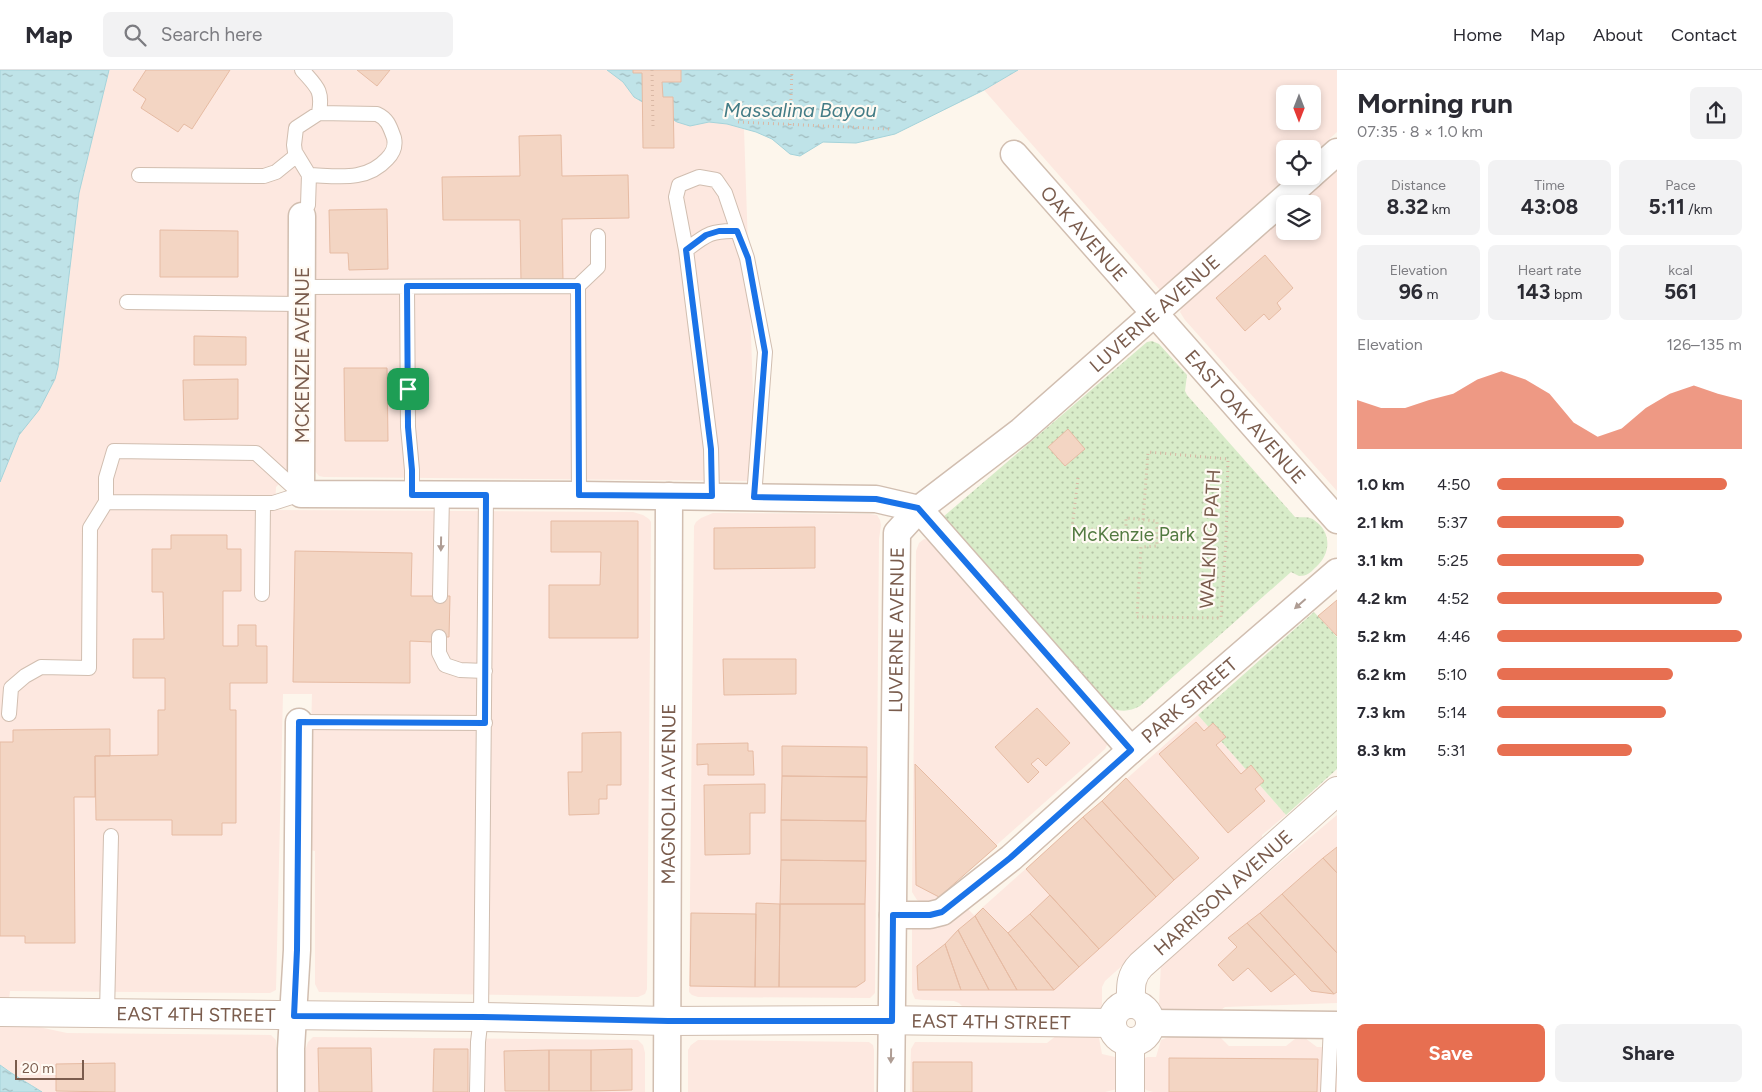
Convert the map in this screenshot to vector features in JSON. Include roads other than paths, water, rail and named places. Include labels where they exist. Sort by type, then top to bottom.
[{"type":"street","name":"LUVERNE AVENUE","points":[[1321,166],[1337,152]]},
{"type":"street","name":"OAK AVENUE","points":[[1014,154],[1154,314]]},
{"type":"street","name":"LUVERNE AVENUE","points":[[891,1092],[897,533],[918,508],[1021,431],[1300,185]]},
{"type":"street","name":"MCKENZIE AVENUE","points":[[301,494],[302,216]]},
{"type":"street","name":"EAST OAK AVENUE","points":[[1154,314],[1337,520]]},
{"type":"street","points":[[301,494],[712,496],[876,499],[918,508],[1131,750]]},
{"type":"street","name":"MAGNOLIA AVENUE","points":[[667,1092],[669,496]]},
{"type":"street","name":"PARK STREET","points":[[893,915],[930,915],[942,912],[1010,858],[1131,750],[1337,572]]},
{"type":"street","points":[[291,1092],[291,1049],[297,950],[299,722]]},
{"type":"street","name":"HARRISON AVENUE","points":[[1131,1004],[1131,983],[1137,968],[1337,791]]},
{"type":"street","points":[[1131,1004],[1137,1005],[1146,1012],[1150,1023],[1149,1029],[1142,1039],[1130,1043],[1118,1038],[1114,1033],[1111,1023],[1114,1013],[1118,1008],[1131,1004]]},
{"type":"street","name":"EAST 4TH STREET","points":[[1,1012],[668,1021],[1111,1023]]},
{"type":"street","points":[[1150,1023],[1334,1025]]},
{"type":"street","points":[[1130,1043],[1130,1092]]},
{"type":"lane","points":[[302,70],[316,86],[321,98],[319,113]]},
{"type":"lane","points":[[302,216],[308,205],[309,175],[297,155],[294,144],[296,128],[319,113],[377,114],[384,117],[390,127],[395,143],[393,153],[382,165],[370,173],[356,176],[309,175]]},
{"type":"lane","points":[[139,175],[264,176],[276,172],[297,155]]},
{"type":"lane","points":[[712,496],[711,449],[686,250],[676,197],[679,185],[699,176],[716,180],[725,193],[748,258],[765,352],[754,497]]},
{"type":"lane","points":[[686,250],[706,235],[719,231],[737,231]]},
{"type":"lane","points":[[127,302],[302,296],[407,286],[578,286],[598,267],[598,236]]},
{"type":"lane","points":[[407,286],[408,427],[412,495]]},
{"type":"lane","points":[[578,286],[579,495]]},
{"type":"lane","points":[[9,714],[11,688],[24,676],[41,667],[89,668],[90,528],[106,502],[106,478],[114,451],[256,452],[301,494],[273,503],[106,502]]},
{"type":"lane","points":[[440,596],[442,495]]},
{"type":"lane","points":[[477,1092],[478,1042],[482,1017],[486,495]]},
{"type":"lane","points":[[262,594],[263,503]]},
{"type":"lane","points":[[440,637],[439,653],[445,665],[460,670],[486,671]]},
{"type":"lane","points":[[299,722],[485,723]]},
{"type":"lane","points":[[107,1013],[111,836]]},
{"type":"lane","points":[[1328,1092],[1334,1025]]},
{"type":"water","points":[[0,70],[109,70],[79,193],[55,379],[39,410],[19,435],[0,482]]},
{"type":"water","name":"Massalina Bayou","points":[[607,70],[1018,70],[984,90],[895,134],[856,143],[823,142],[800,156],[790,154],[772,139],[756,132],[727,124],[709,122],[690,126],[677,122],[634,97],[623,82]]},
{"type":"water","points":[[0,1065],[15,1076],[42,1092],[0,1092]]},
{"type":"park label","name":"McKenzie Park","points":[[1133,534]]}]
